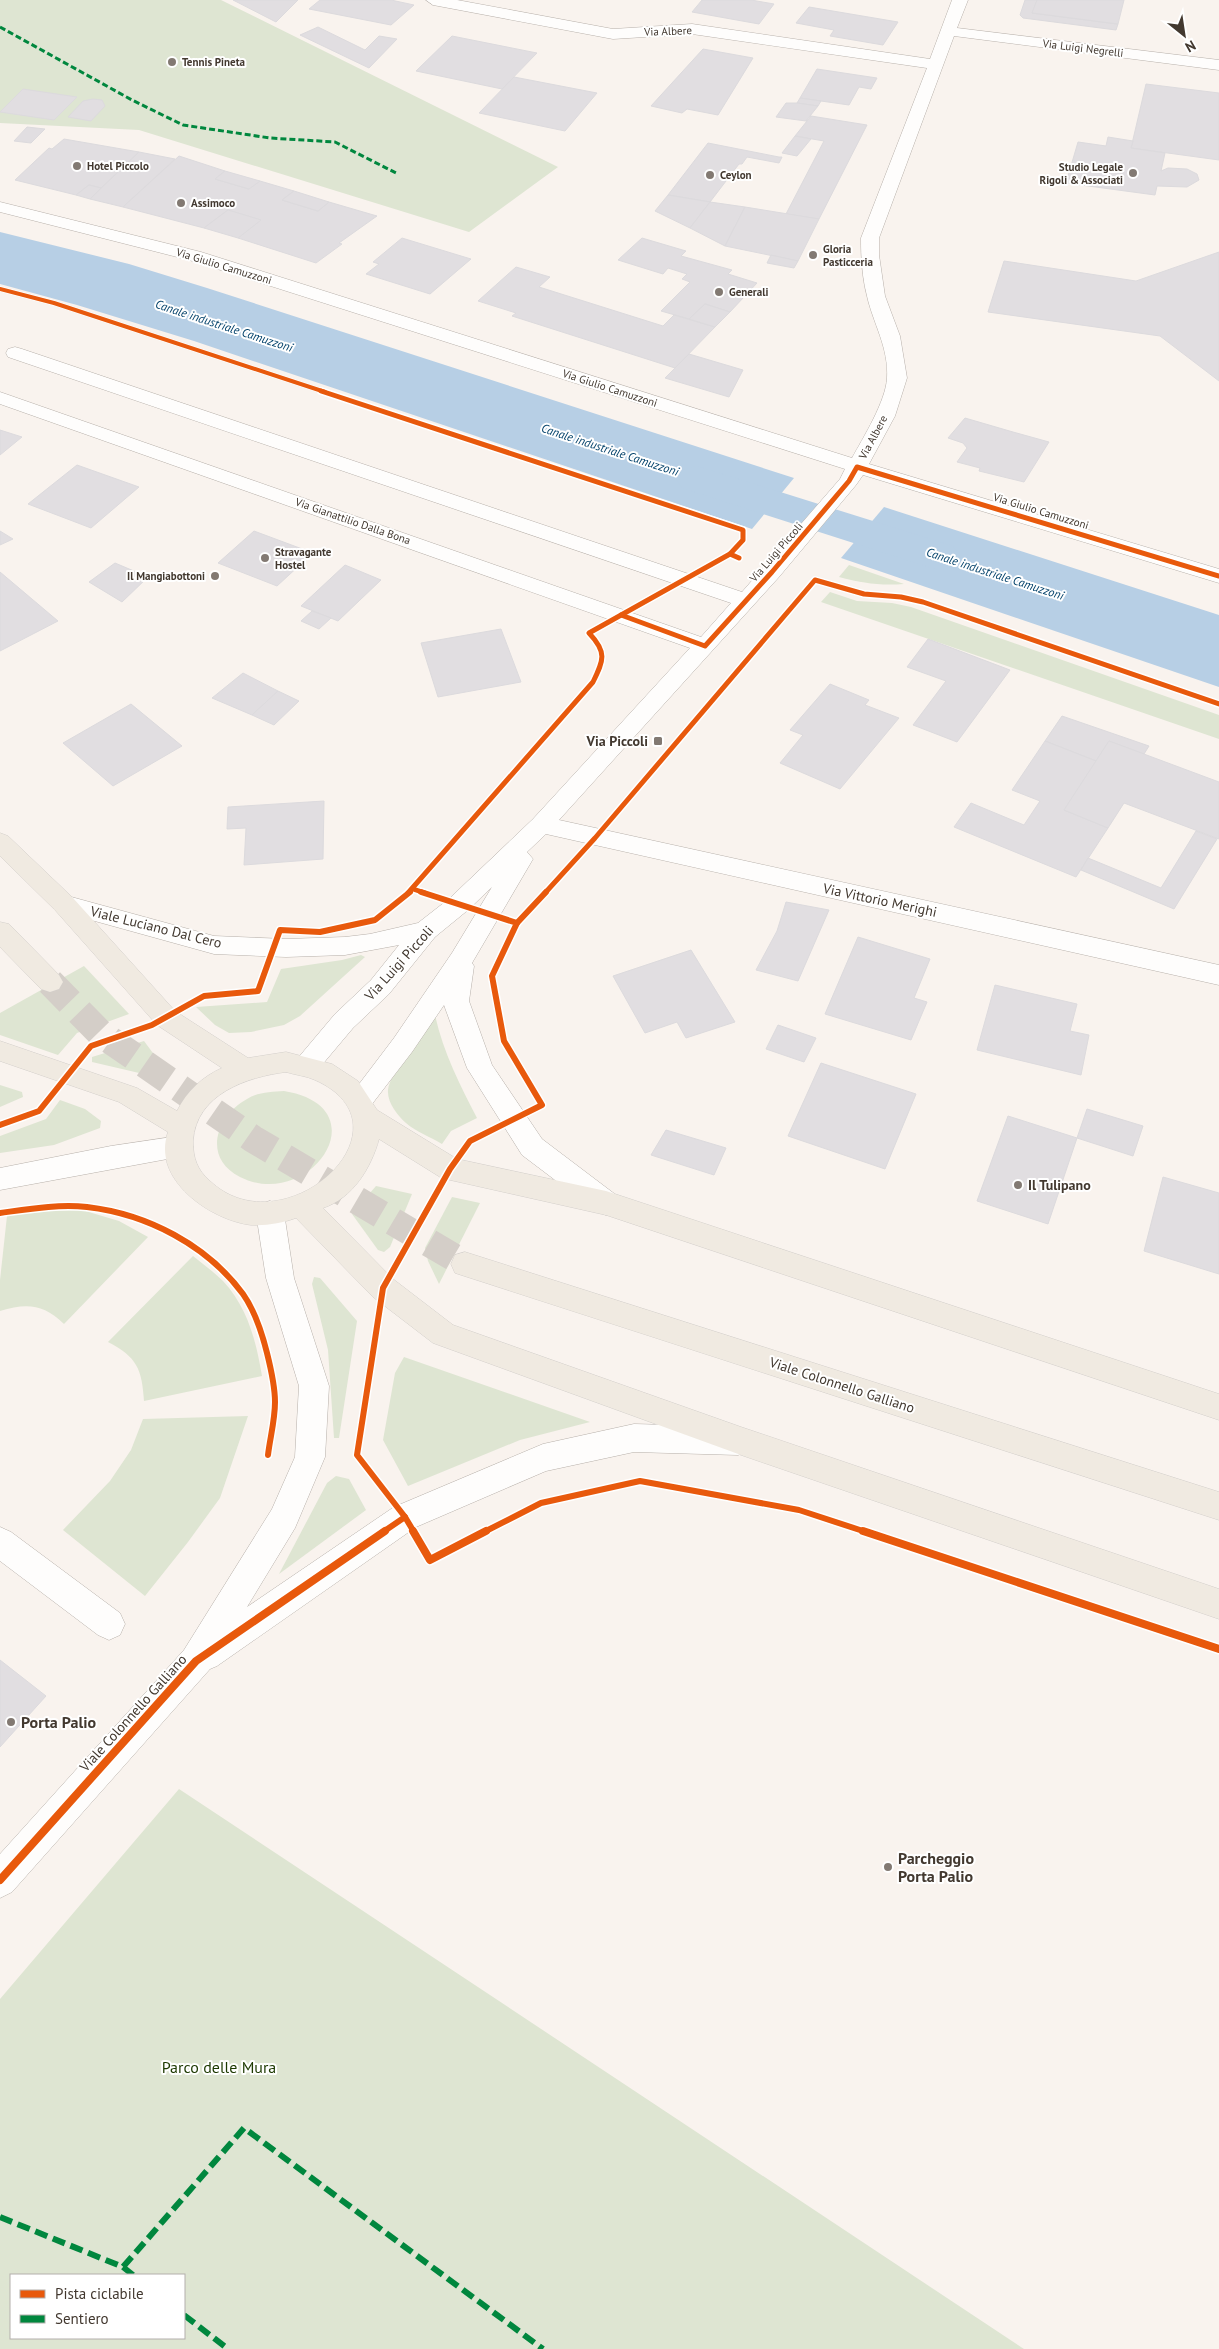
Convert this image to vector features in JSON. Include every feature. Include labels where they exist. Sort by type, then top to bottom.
[{"type":"main road","name":"Viale Luciano Dal Cero","points":[[0,842],[64,904],[166,1018],[244,1069]]},
{"type":"main road","points":[[0,931],[50,982]]},
{"type":"main road","points":[[0,1051],[128,1095],[180,1137]]},
{"type":"main road","points":[[363,1109],[367,1137],[361,1159],[347,1178],[327,1195],[303,1206],[270,1213],[246,1212],[223,1206],[209,1199],[198,1190],[184,1170],[180,1137],[194,1103],[216,1083],[244,1069],[265,1064],[286,1062],[306,1065],[328,1072],[347,1084],[363,1109],[450,1169],[606,1203],[1219,1407]]},
{"type":"main road","name":"Viale Colonnello Galliano","points":[[303,1206],[383,1288],[442,1334],[741,1442],[1219,1604]]},
{"type":"main road","name":"Viale Colonnello Galliano","points":[[465,1264],[1219,1506]]},
{"type":"street","name":"Via Albere","points":[[433,0],[613,34],[692,29],[936,61]]},
{"type":"street","name":"Via Albere","points":[[853,474],[885,416],[897,378],[890,336],[876,296],[870,255],[870,238],[960,0]]},
{"type":"street","name":"Via Albere","points":[[516,1],[632,23],[688,20],[936,61]]},
{"type":"street","name":"Via Luigi Negrelli","points":[[948,31],[1219,65]]},
{"type":"street","name":"Via Giulio Camuzzoni","points":[[0,207],[196,256],[853,474],[1219,576]]},
{"type":"street","points":[[15,353],[746,601]]},
{"type":"street","name":"Via Gianattilio Dalla Bona","points":[[0,398],[611,611],[705,646]]},
{"type":"street","name":"Via Luigi Piccoli","points":[[306,1065],[344,1021],[380,988],[426,930],[460,904],[541,825],[772,572],[853,474]]},
{"type":"street","name":"Via Luigi Piccoli","points":[[363,1109],[461,960],[541,825]]},
{"type":"street","name":"Via Vittorio Merighi","points":[[541,825],[1219,975]]},
{"type":"street","name":"Viale Luciano Dal Cero","points":[[64,904],[214,945],[286,948],[345,946],[370,943],[426,930]]},
{"type":"street","points":[[461,960],[456,1001],[480,1068],[532,1147],[606,1203]]},
{"type":"street","points":[[0,1179],[111,1157],[180,1137]]},
{"type":"street","name":"Viale Colonnello Galliano","points":[[0,1880],[196,1661],[284,1518],[310,1457],[314,1386],[280,1278],[270,1213]]},
{"type":"street","name":"Viale Colonnello Galliano","points":[[196,1661],[405,1517],[543,1458],[634,1438],[741,1442]]},
{"type":"street","points":[[0,1542],[109,1624]]},
{"type":"green space","name":"Tennis Pineta","points":[[0,0],[221,0],[558,167],[469,232],[139,130],[0,123]]},
{"type":"green space","points":[[849,565],[904,584],[871,584],[839,577]]},
{"type":"green space","points":[[830,592],[857,601],[892,603],[911,607],[1219,715],[1219,739],[821,602]]},
{"type":"green space","points":[[361,955],[365,957],[300,1016],[284,1025],[251,1032],[229,1033],[215,1025],[196,1007],[267,1002],[281,969],[342,960]]},
{"type":"green space","points":[[84,966],[129,1014],[77,1033],[58,1055],[0,1035],[0,1013]]},
{"type":"green space","points":[[435,1015],[447,1055],[477,1118],[451,1131],[442,1144],[406,1123],[393,1108],[388,1095],[394,1073]]},
{"type":"green space","points":[[144,1041],[161,1064],[161,1068],[152,1076],[92,1062],[92,1057]]},
{"type":"green space","points":[[0,1085],[22,1092],[23,1097],[0,1107]]},
{"type":"green space","points":[[284,1091],[313,1101],[328,1116],[332,1134],[325,1153],[311,1169],[290,1181],[266,1184],[240,1177],[228,1169],[221,1159],[217,1148],[221,1126],[236,1106],[247,1099],[269,1092]]},
{"type":"green space","points":[[60,1100],[85,1109],[101,1121],[100,1128],[54,1145],[0,1153],[0,1136],[46,1119]]},
{"type":"green space","points":[[376,1186],[412,1194],[390,1247],[384,1252],[378,1250],[352,1214]]},
{"type":"green space","points":[[452,1197],[480,1203],[439,1284],[428,1261],[425,1248]]},
{"type":"green space","points":[[82,1210],[119,1221],[148,1237],[64,1324],[49,1312],[34,1307],[18,1307],[0,1311],[0,1280],[7,1216],[43,1211]]},
{"type":"green space","points":[[193,1256],[223,1281],[239,1302],[250,1325],[262,1376],[144,1401],[142,1380],[136,1365],[126,1353],[108,1342]]},
{"type":"green space","points":[[314,1277],[320,1278],[357,1321],[339,1438],[334,1438],[328,1350],[312,1284]]},
{"type":"green space","points":[[404,1357],[590,1422],[520,1440],[408,1486],[383,1440],[395,1373]]},
{"type":"green space","points":[[248,1416],[220,1498],[145,1596],[63,1530],[110,1481],[131,1450],[143,1419]]},
{"type":"green space","points":[[336,1476],[349,1479],[366,1510],[279,1574],[327,1483]]},
{"type":"green space","name":"Parco delle Mura","points":[[179,1789],[1024,2349],[0,2349],[0,1999]]},
{"type":"water","points":[[0,232],[129,264],[207,288],[794,478],[752,529],[194,341],[77,305],[0,284]]},
{"type":"water","points":[[884,507],[1219,615],[1219,687],[841,558]]},
{"type":"building","points":[[233,0],[298,0],[276,22]]},
{"type":"building","points":[[320,0],[391,0],[414,5],[391,25],[309,9]]},
{"type":"building","points":[[702,0],[751,0],[774,4],[759,24],[692,12]]},
{"type":"building","points":[[1025,0],[1037,0],[1032,13],[1118,24],[1116,30],[1023,18],[1020,15]]},
{"type":"building","points":[[1037,0],[1124,0],[1118,24],[1032,13]]},
{"type":"building","points":[[809,7],[898,22],[883,45],[830,36],[834,30],[796,23]]},
{"type":"building","points":[[318,27],[365,50],[379,36],[397,39],[369,68],[300,35]]},
{"type":"building","points":[[452,36],[537,53],[502,89],[416,71]]},
{"type":"building","points":[[703,49],[753,58],[718,115],[687,109],[682,113],[651,106]]},
{"type":"building","points":[[817,69],[877,78],[871,89],[859,87],[849,105],[800,98]]},
{"type":"building","points":[[514,77],[597,93],[565,131],[479,113]]},
{"type":"building","points":[[1146,84],[1219,93],[1219,160],[1131,148]]},
{"type":"building","points":[[23,89],[77,97],[54,120],[0,112]]},
{"type":"building","points":[[800,98],[821,101],[818,106],[797,103]]},
{"type":"building","points":[[102,100],[105,106],[91,121],[68,117],[83,101]]},
{"type":"building","points":[[786,103],[818,106],[806,121],[776,117]]},
{"type":"building","points":[[811,116],[867,125],[819,219],[786,214],[824,141],[795,136]]},
{"type":"building","points":[[27,127],[45,129],[31,143],[14,141]]},
{"type":"building","points":[[795,136],[811,139],[797,156],[782,153]]},
{"type":"building","points":[[1108,137],[1133,141],[1131,148],[1165,153],[1161,171],[1168,168],[1187,169],[1197,174],[1199,180],[1187,187],[1157,186],[1155,195],[1066,183],[1078,142],[1106,146]]},
{"type":"building","name":"Hotel Piccolo","points":[[64,139],[139,152],[101,188],[89,185],[76,195],[15,180],[49,148],[52,149]]},
{"type":"building","points":[[708,143],[782,157],[779,163],[747,157],[742,164],[739,164],[710,202],[668,195]]},
{"type":"building","points":[[139,152],[175,159],[123,207],[90,199]]},
{"type":"building","points":[[179,156],[225,171],[215,179],[249,189],[260,181],[294,191],[282,200],[318,211],[329,202],[377,216],[339,243],[342,244],[316,263],[238,238],[261,220],[228,210],[204,228],[123,207]]},
{"type":"building","points":[[225,171],[260,181],[249,189],[215,179]]},
{"type":"building","points":[[89,185],[101,188],[90,199],[76,195]]},
{"type":"building","points":[[294,191],[329,202],[318,211],[282,200]]},
{"type":"building","points":[[668,195],[710,202],[690,228],[655,211]]},
{"type":"building","points":[[710,202],[745,207],[725,246],[690,228]]},
{"type":"building","points":[[745,207],[819,219],[798,261],[725,246]]},
{"type":"building","points":[[228,210],[261,220],[238,238],[204,228]]},
{"type":"building","points":[[402,238],[471,259],[430,294],[366,274],[379,264],[373,262]]},
{"type":"building","points":[[642,238],[686,251],[681,256],[732,270],[728,274],[757,283],[730,312],[705,304],[689,319],[661,311],[690,282],[682,279],[687,274],[668,268],[663,274],[618,260]]},
{"type":"building","points":[[1219,252],[1219,381],[1160,336],[988,312],[1004,261],[1136,281]]},
{"type":"building","points":[[771,255],[798,261],[794,268],[767,263]]},
{"type":"building","points":[[516,267],[550,277],[539,287],[663,326],[674,315],[715,327],[675,368],[512,316],[516,313],[478,301]]},
{"type":"building","points":[[705,304],[730,312],[715,327],[689,319]]},
{"type":"building","points":[[689,354],[743,370],[729,397],[665,378]]},
{"type":"building","points":[[965,418],[1049,442],[1024,482],[979,471],[980,468],[957,462],[967,448],[963,443],[948,438]]},
{"type":"building","points":[[0,430],[22,437],[0,455]]},
{"type":"building","points":[[77,465],[139,487],[91,528],[28,504]]},
{"type":"building","points":[[0,531],[13,539],[0,545]]},
{"type":"building","points":[[254,531],[313,553],[277,586],[218,563]]},
{"type":"building","points":[[115,563],[148,577],[122,602],[89,582]]},
{"type":"building","points":[[345,565],[381,580],[338,621],[301,606]]},
{"type":"building","points":[[0,572],[58,621],[0,651]]},
{"type":"building","points":[[312,611],[331,618],[319,629],[301,621]]},
{"type":"building","points":[[501,629],[521,682],[438,697],[421,643]]},
{"type":"building","points":[[928,639],[1010,670],[957,742],[913,725],[946,681],[907,667]]},
{"type":"building","points":[[243,673],[278,691],[252,715],[212,698]]},
{"type":"building","points":[[830,684],[869,700],[865,705],[899,718],[840,789],[780,763],[803,735],[790,730]]},
{"type":"building","points":[[278,691],[299,701],[274,725],[252,715]]},
{"type":"building","points":[[131,704],[182,746],[113,786],[63,743]]},
{"type":"building","points":[[1062,716],[1149,746],[1144,754],[1109,741],[1096,761],[1045,741]]},
{"type":"building","points":[[1045,741],[1096,761],[1064,810],[1108,828],[1076,877],[954,827],[971,803],[1024,825],[1040,801],[1012,790]]},
{"type":"building","points":[[1109,741],[1219,782],[1219,839],[1124,803],[1108,828],[1064,810]]},
{"type":"building","points":[[324,801],[323,859],[244,865],[246,828],[227,829],[228,807]]},
{"type":"building","points":[[1196,831],[1217,839],[1174,909],[1081,870],[1088,858],[1161,888]]},
{"type":"building","points":[[786,902],[829,910],[798,981],[756,970],[777,931]]},
{"type":"building","points":[[858,937],[930,959],[914,998],[927,1002],[911,1040],[825,1014]]},
{"type":"building","points":[[691,950],[735,1022],[686,1038],[677,1022],[645,1033],[613,976]]},
{"type":"building","points":[[995,985],[1077,1004],[1070,1031],[1089,1035],[1081,1075],[977,1050]]},
{"type":"building","points":[[778,1025],[816,1038],[804,1062],[766,1049]]},
{"type":"building","points":[[821,1063],[916,1094],[885,1169],[788,1136]]},
{"type":"building","points":[[1087,1109],[1143,1126],[1133,1156],[1077,1138]]},
{"type":"building","points":[[1008,1116],[1077,1138],[1048,1224],[977,1201]]},
{"type":"building","points":[[666,1130],[726,1148],[714,1175],[651,1155]]},
{"type":"building","points":[[1163,1177],[1219,1193],[1219,1274],[1144,1251]]},
{"type":"building","name":"Porta Palio","points":[[0,1660],[46,1696],[0,1747]]},
{"type":"waterway","name":"Canale industriale Camuzzoni","points":[[697,479],[938,556]]},
{"type":"tunnel","points":[[50,982],[100,1033],[253,1139],[465,1264]]},
{"type":"marked path","points":[[0,27],[132,100],[183,125],[270,138],[335,142],[398,174]]},
{"type":"marked path","points":[[0,2217],[123,2267],[244,2128],[543,2349]]},
{"type":"marked path","points":[[123,2267],[132,2274]]},
{"type":"marked path","points":[[185,2316],[228,2349]]},
{"type":"cycle path","points":[[0,289],[54,303],[743,530],[743,540],[730,554],[739,558]]},
{"type":"cycle path","points":[[621,615],[705,646],[772,572],[849,481],[857,467],[1219,576]]},
{"type":"cycle path","points":[[0,1125],[39,1111],[91,1046],[152,1025],[204,996],[258,991],[280,930],[320,932],[375,920],[413,889],[593,682],[603,656],[600,645],[589,633],[730,554]]},
{"type":"cycle path","points":[[517,923],[595,838],[815,580],[864,594],[901,597],[923,602],[1219,704]]},
{"type":"cycle path","points":[[413,889],[517,923],[492,976],[504,1041],[542,1105],[470,1141],[450,1169],[383,1288],[357,1455],[405,1517],[430,1560],[541,1503],[640,1481],[799,1510],[1219,1649]]},
{"type":"cycle path","points":[[0,1213],[49,1207],[86,1207],[120,1213],[160,1228],[179,1238],[197,1249],[214,1263],[230,1278],[247,1300],[265,1346],[275,1396],[268,1455]]},
{"type":"cycle path","points":[[0,1880],[196,1661],[405,1517]]},
{"type":"place","name":"Tennis Pineta","points":[[172,62]]},
{"type":"place","name":"Hotel Piccolo","points":[[77,166]]},
{"type":"place","name":"Studio Legale Rigoli & Associati","points":[[1133,173]]},
{"type":"place","name":"Ceylon","points":[[710,175]]},
{"type":"place","name":"Assimoco","points":[[181,203]]},
{"type":"place","name":"Gloria Pasticceria","points":[[813,255]]},
{"type":"place","name":"Generali","points":[[719,292]]},
{"type":"place","name":"Stravagante Hostel","points":[[265,558]]},
{"type":"place","name":"Il Mangiabottoni","points":[[215,576]]},
{"type":"place","name":"Via Piccoli","points":[[658,741]]},
{"type":"place","name":"Il Tulipano","points":[[1018,1185]]},
{"type":"place","name":"Porta Palio","points":[[11,1722]]},
{"type":"place","name":"Parcheggio Porta Palio","points":[[888,1867]]}]
